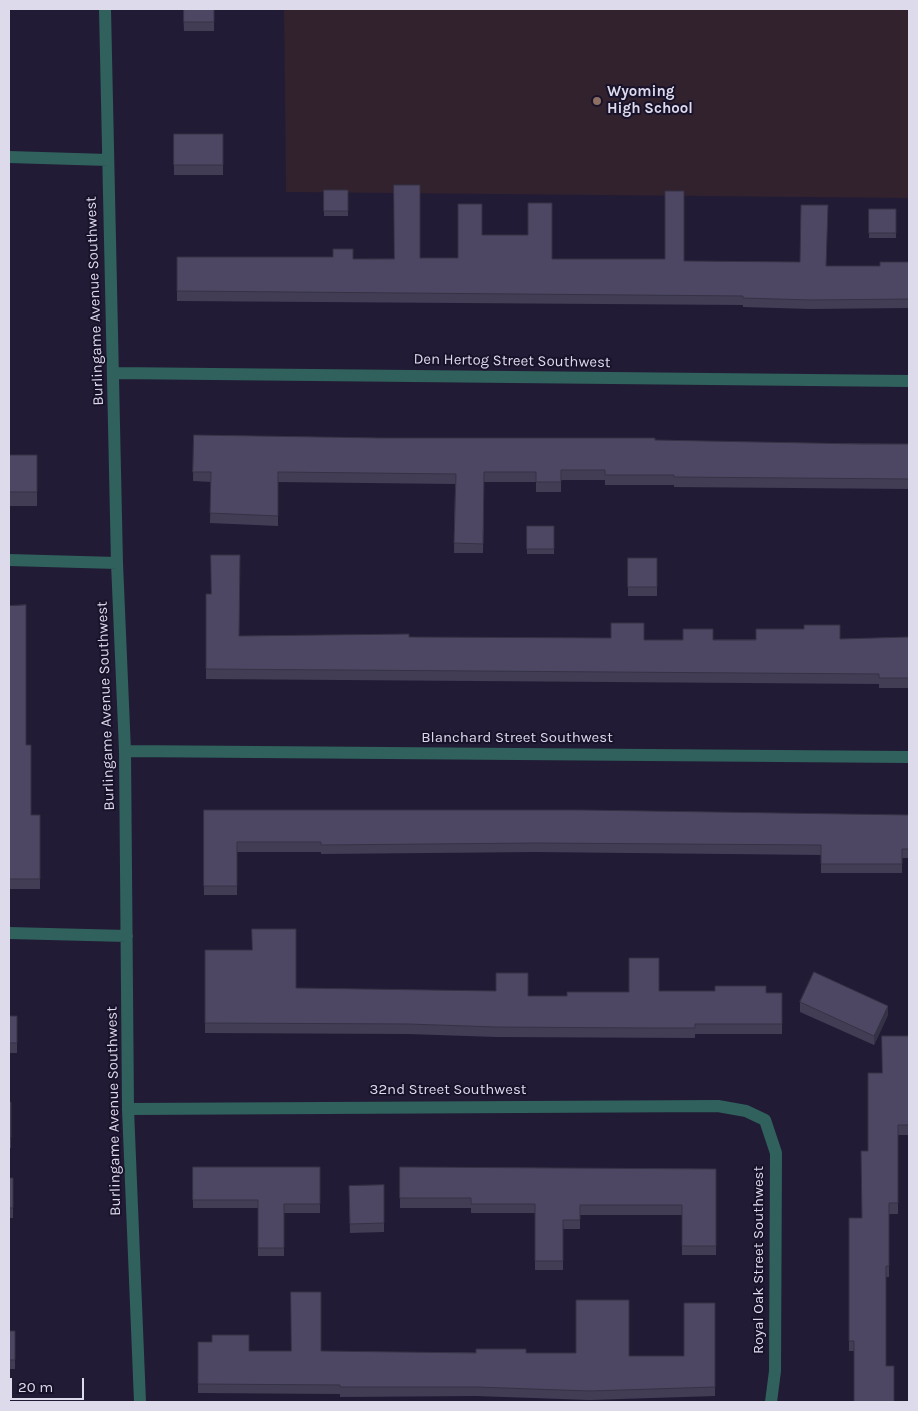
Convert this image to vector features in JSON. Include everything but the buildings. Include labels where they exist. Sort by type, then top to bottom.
[{"type":"street","name":"Burlingame Avenue Southwest","points":[[105,9],[117,563],[125,751],[128,1109],[140,1402]]},
{"type":"street","points":[[9,157],[108,160]]},
{"type":"street","name":"Den Hertog Street Southwest","points":[[114,374],[909,381]]},
{"type":"street","points":[[9,560],[117,563]]},
{"type":"street","name":"Blanchard Street Southwest","points":[[125,751],[909,757]]},
{"type":"street","points":[[9,933],[128,936]]},
{"type":"street","name":"32nd Street Southwest","points":[[128,1109],[718,1106],[746,1111],[765,1120]]},
{"type":"street","name":"Royal Oak Street Southwest","points":[[765,1120],[776,1153],[775,1371],[771,1402]]},
{"type":"shaded area","name":"Wyoming High School","points":[[284,9],[909,9],[909,198],[286,192]]},
{"type":"place","name":"Wyoming High School","points":[[597,101]]}]
